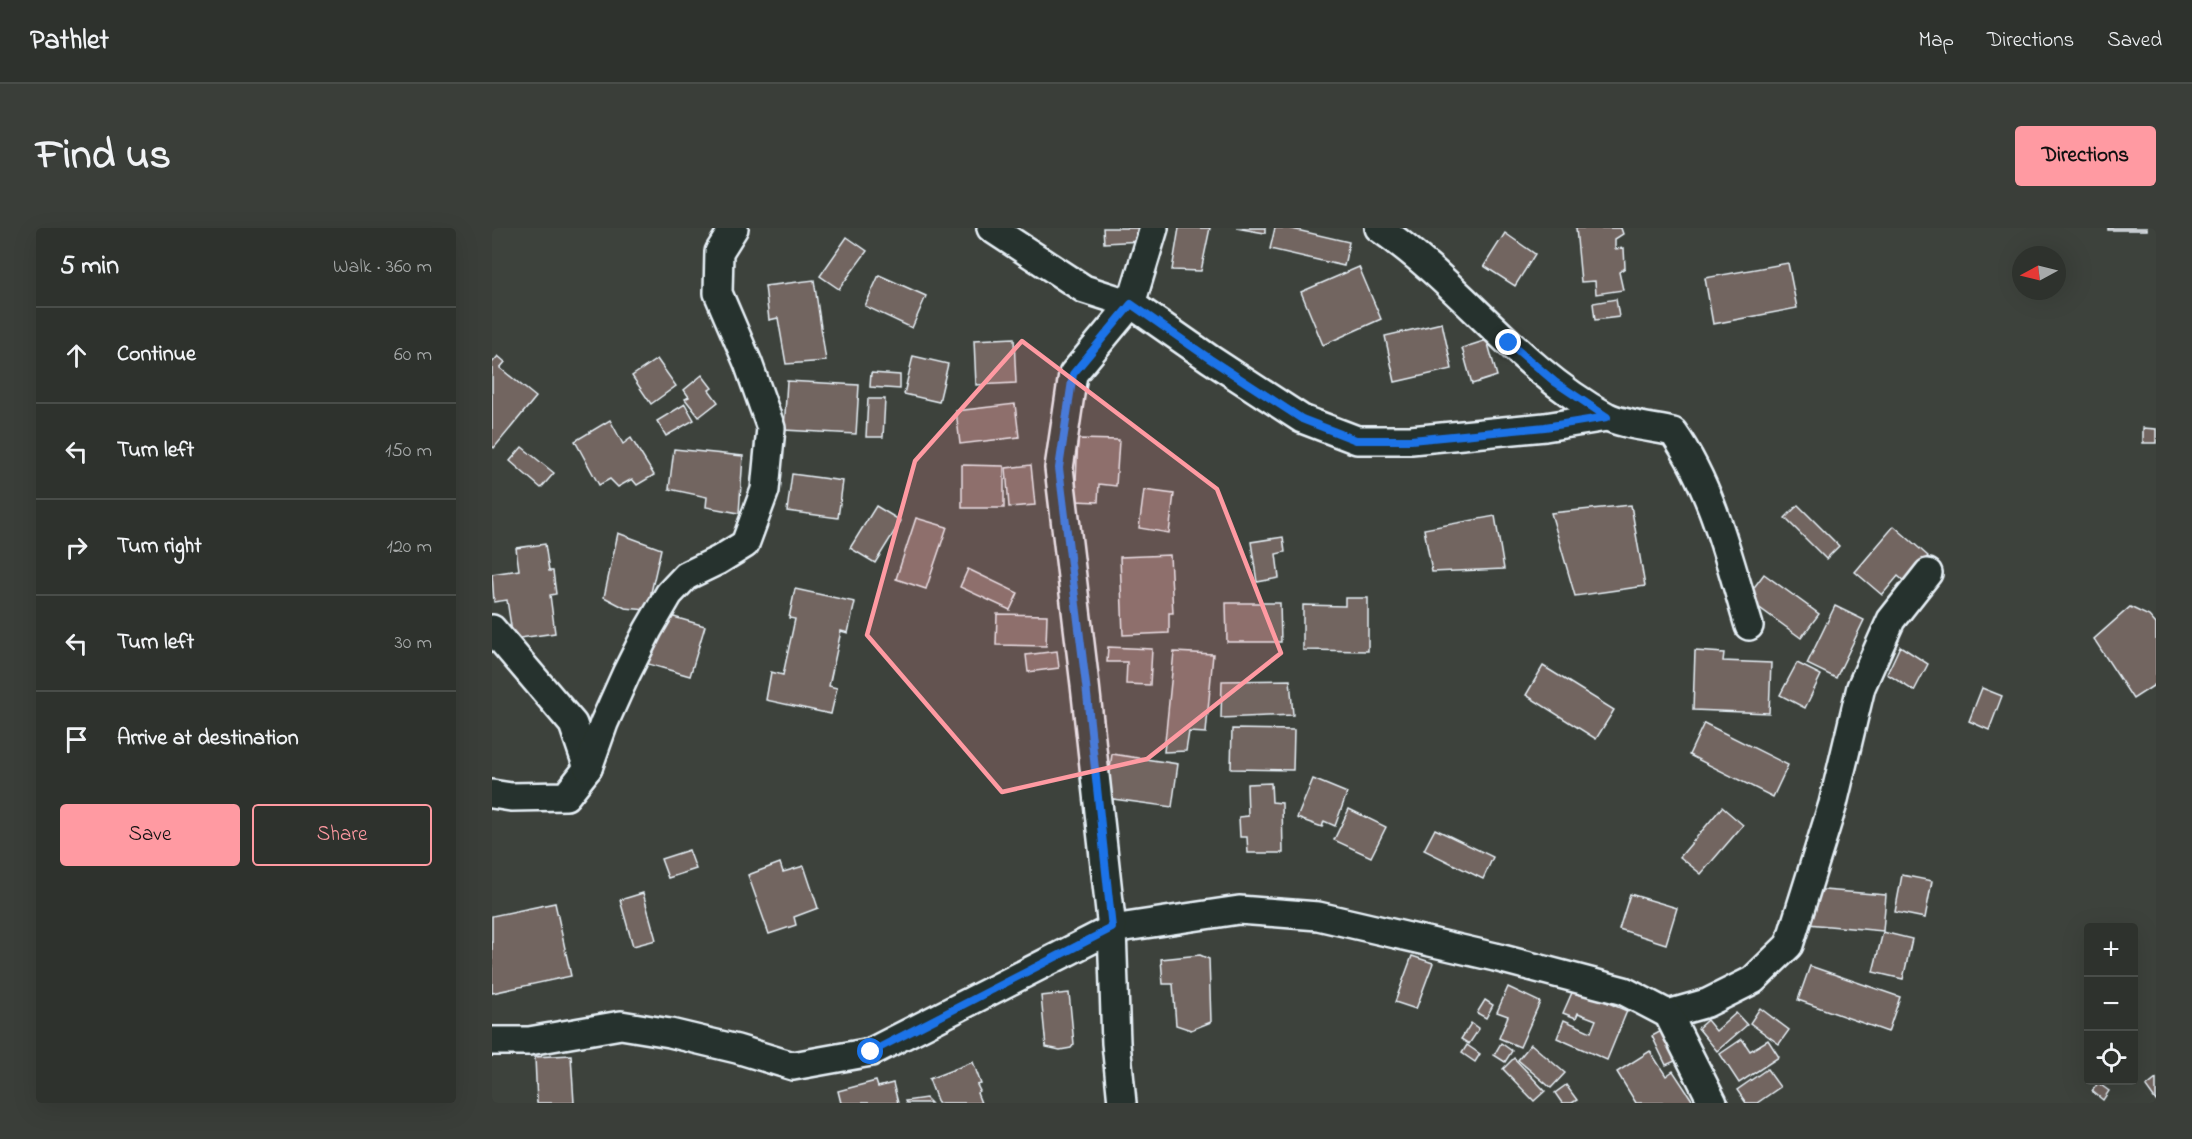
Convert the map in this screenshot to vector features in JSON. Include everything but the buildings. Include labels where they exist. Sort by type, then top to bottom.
[{"type":"street","points":[[492,794],[511,797],[566,796],[588,768],[604,723],[626,674],[669,594],[686,576],[745,544],[765,490],[771,428],[748,363],[718,293],[719,252],[734,228]]},
{"type":"street","points":[[991,228],[1084,289],[1131,304],[1302,419],[1356,440],[1421,439],[1545,427],[1607,417]]},
{"type":"street","points":[[1122,1103],[1116,1043],[1112,928],[1086,685],[1059,468],[1073,374],[1131,304],[1154,228]]},
{"type":"street","points":[[1379,228],[1402,244],[1509,343],[1555,382],[1607,417],[1673,432],[1690,455],[1720,531],[1749,626]]},
{"type":"street","points":[[1668,1014],[1707,1004],[1753,980],[1789,945],[1833,804],[1861,687],[1891,620],[1928,573]]},
{"type":"street","points":[[492,629],[573,724],[588,768]]},
{"type":"street","points":[[492,1041],[529,1041],[621,1025],[726,1046],[793,1066],[871,1052],[1112,928],[1239,909],[1318,916],[1588,980],[1624,991],[1668,1014],[1713,1103]]},
{"type":"highlighted area","points":[[1022,341],[1217,489],[1281,653],[1147,759],[1002,792],[867,635],[915,461]]},
{"type":"route","points":[[871,1052],[1112,928],[1086,685],[1059,468],[1073,374],[1131,304],[1302,419],[1356,440],[1411,440],[1545,427],[1607,417],[1555,382],[1509,343]]}]
